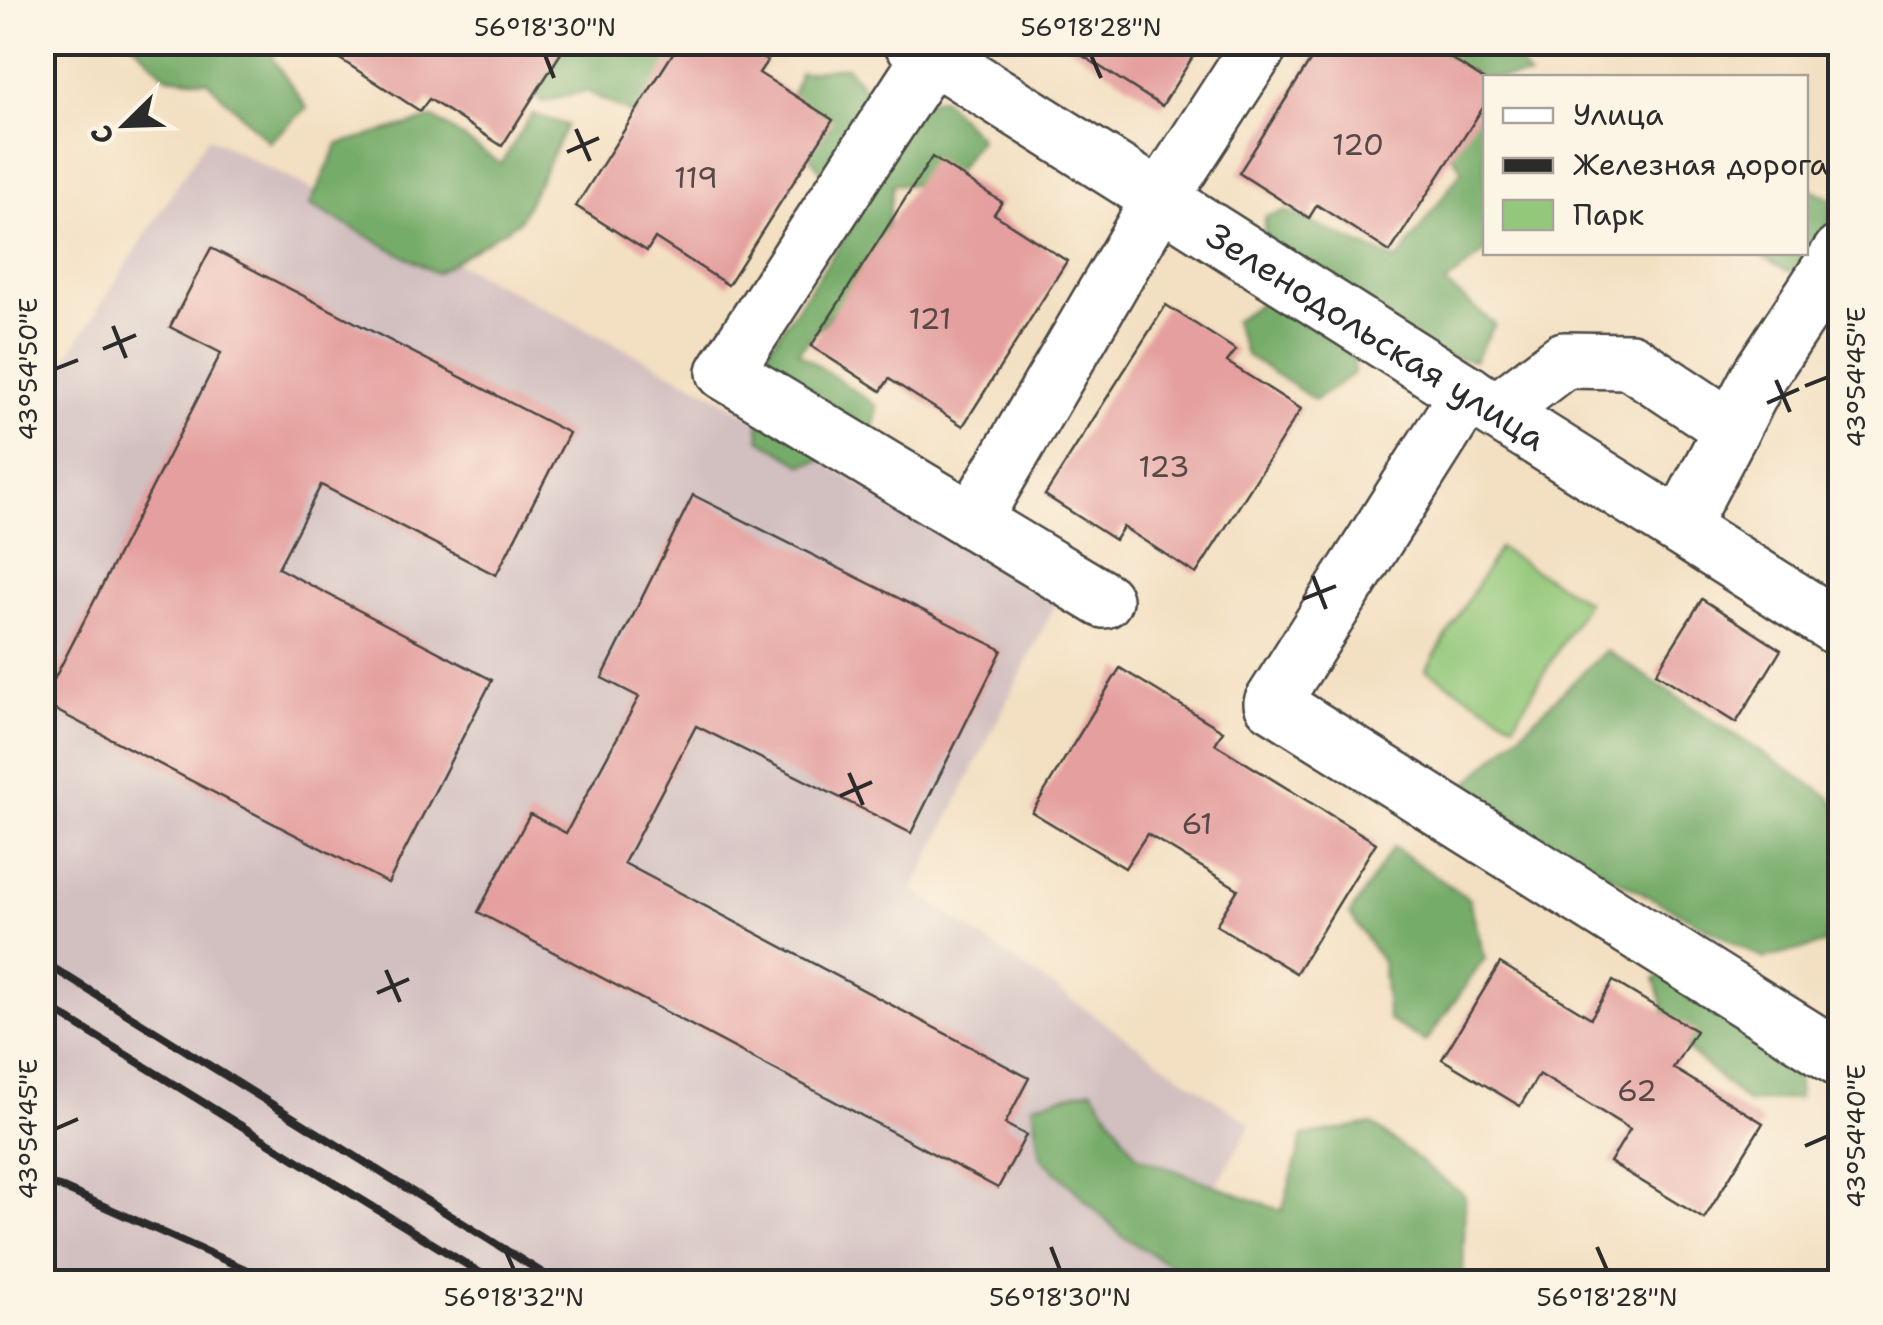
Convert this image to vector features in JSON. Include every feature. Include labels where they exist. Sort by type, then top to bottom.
[{"type":"street","points":[[972,520],[1160,199],[1262,42]]},
{"type":"street","points":[[928,47],[724,372],[1104,600]]},
{"type":"street","name":"Зеленодольская улица","points":[[928,47],[1160,199],[1840,629]]},
{"type":"street","points":[[1680,527],[1761,372],[1840,253]]},
{"type":"street","points":[[1732,429],[1630,361],[1564,360],[1483,402],[1272,704],[1840,1059]]},
{"type":"shaded area","points":[[208,137],[712,393],[1055,605],[913,890],[1251,1124],[1163,1282],[43,1282],[42,397]]},
{"type":"green space","points":[[133,43],[281,43],[272,58],[307,108],[269,142],[207,81],[166,76]]},
{"type":"green space","points":[[530,43],[673,43],[679,65],[637,117],[586,91],[542,102],[515,75]]},
{"type":"green space","points":[[1405,43],[1504,43],[1528,75],[1483,75],[1483,254],[1445,284],[1495,324],[1474,361],[1417,349],[1265,253],[1264,217],[1286,211],[1397,261],[1462,170],[1399,72]]},
{"type":"green space","points":[[846,66],[882,110],[942,98],[980,138],[946,186],[893,184],[883,256],[798,352],[877,406],[872,446],[803,465],[760,439],[756,367],[859,217],[782,123],[800,73]]},
{"type":"green space","points":[[532,114],[567,125],[519,221],[436,273],[310,205],[338,144],[434,118],[501,164]]},
{"type":"green space","points":[[1808,187],[1832,200],[1826,249],[1790,272],[1760,255],[1808,255]]},
{"type":"green space","points":[[1269,297],[1351,336],[1354,373],[1315,400],[1246,355],[1234,321]]},
{"type":"green space","points":[[1499,548],[1587,602],[1514,723],[1426,670]]},
{"type":"green space","points":[[1606,650],[1831,798],[1840,810],[1840,896],[1824,944],[1764,959],[1458,793]]},
{"type":"green space","points":[[1393,847],[1469,899],[1485,958],[1426,1042],[1388,1020],[1382,962],[1350,914]]},
{"type":"green space","points":[[1683,964],[1795,1046],[1799,1098],[1748,1103],[1673,1037],[1655,979]]},
{"type":"green space","points":[[1092,1089],[1137,1156],[1282,1211],[1303,1136],[1372,1124],[1465,1196],[1463,1282],[1198,1282],[1123,1237],[1041,1157],[1033,1104]]},
{"type":"building","points":[[314,42],[568,42],[502,146],[429,99],[420,111]]},
{"type":"building","points":[[680,42],[739,42],[767,61],[759,73],[833,120],[728,285],[655,238],[647,251],[576,206]]},
{"type":"building","points":[[1061,42],[1202,42],[1162,106]]},
{"type":"building","points":[[1322,42],[1425,42],[1483,79],[1483,108],[1390,252],[1317,205],[1309,218],[1239,173]]},
{"type":"building","points":[[932,157],[1002,202],[994,214],[1067,261],[963,426],[889,379],[881,391],[811,346]]},
{"type":"building","points":[[211,248],[569,433],[496,575],[321,485],[278,568],[492,680],[388,883],[42,703],[221,353],[170,327]]},
{"type":"building","points":[[1166,305],[1236,350],[1227,362],[1301,409],[1196,574],[1123,527],[1115,540],[1045,495]]},
{"type":"building","points":[[693,495],[1002,650],[911,833],[696,726],[624,863],[1029,1078],[1005,1124],[1026,1135],[998,1188],[478,912],[530,814],[566,833],[639,697],[602,678]]},
{"type":"building","points":[[1702,599],[1781,650],[1736,723],[1656,673]]},
{"type":"building","points":[[1120,668],[1223,731],[1215,744],[1376,843],[1296,973],[1216,925],[1238,889],[1147,834],[1125,868],[1032,812]]},
{"type":"building","points":[[1500,963],[1591,1018],[1613,981],[1696,1031],[1673,1068],[1763,1123],[1704,1219],[1610,1162],[1630,1129],[1539,1074],[1520,1106],[1442,1059]]},
{"type":"railway","points":[[42,961],[557,1282]]},
{"type":"railway","points":[[42,1003],[495,1282]]},
{"type":"railway","points":[[42,1182],[274,1282]]}]
